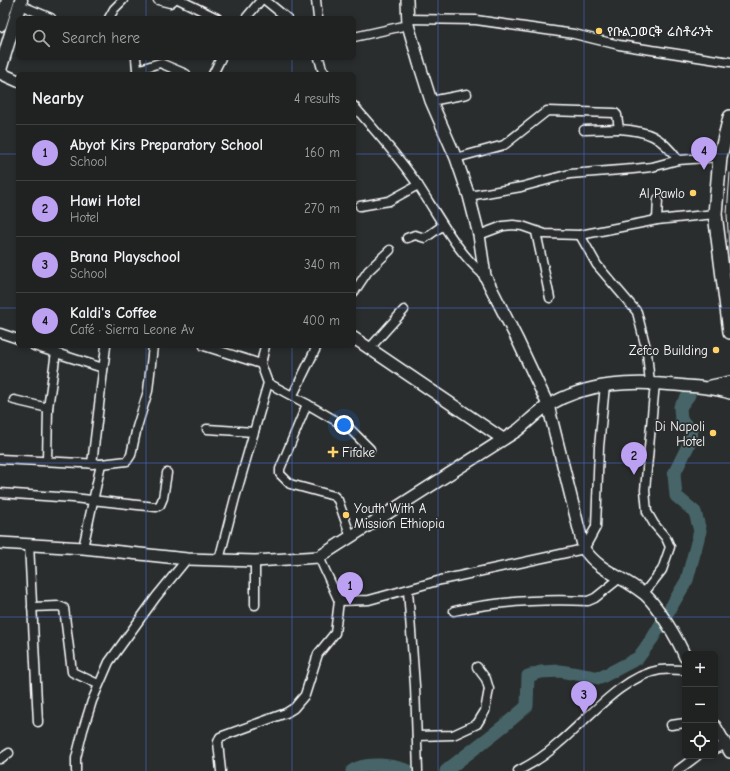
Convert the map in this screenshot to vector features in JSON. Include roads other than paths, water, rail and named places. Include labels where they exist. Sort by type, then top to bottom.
[{"type":"main road","points":[[0,24],[8,0]]},
{"type":"main road","points":[[0,70],[20,3]]},
{"type":"main road","points":[[730,117],[720,157],[715,214],[730,332]]},
{"type":"street","points":[[110,16],[114,9],[123,0]]},
{"type":"street","points":[[158,0],[170,2],[174,0]]},
{"type":"street","points":[[180,0],[213,16]]},
{"type":"street","points":[[248,16],[261,0]]},
{"type":"street","points":[[265,0],[285,16]]},
{"type":"street","points":[[316,0],[318,16]]},
{"type":"street","points":[[407,0],[408,22],[414,50],[432,101],[456,158],[469,196],[479,235],[485,276],[518,341],[548,406],[584,549],[591,560],[604,570],[644,593],[669,628],[682,652]]},
{"type":"street","points":[[20,3],[47,16]]},
{"type":"street","points":[[356,36],[408,22],[482,21],[574,34],[619,45],[730,62]]},
{"type":"street","points":[[0,24],[12,28]]},
{"type":"street","points":[[136,60],[136,72],[160,63],[181,72]]},
{"type":"street","points":[[214,72],[220,60]]},
{"type":"street","points":[[319,60],[322,72]]},
{"type":"street","points":[[0,73],[16,80]]},
{"type":"street","points":[[432,101],[466,94]]},
{"type":"street","points":[[356,108],[393,151],[418,186],[442,226],[469,262],[485,276]]},
{"type":"street","points":[[456,158],[504,145],[547,111],[611,111],[617,115],[619,129]]},
{"type":"street","points":[[584,130],[638,130],[657,137],[664,142],[678,160]]},
{"type":"street","points":[[469,196],[521,187],[570,174],[646,168],[678,160],[720,157]]},
{"type":"street","points":[[360,206],[389,201],[418,186]]},
{"type":"street","points":[[658,199],[658,220]]},
{"type":"street","points":[[479,235],[503,226],[513,225],[522,226],[536,232],[554,235],[580,235],[658,220],[715,214]]},
{"type":"street","points":[[407,238],[416,235],[425,238],[442,226]]},
{"type":"street","points":[[536,232],[550,298]]},
{"type":"street","points":[[580,235],[598,265],[637,312],[647,352],[652,384],[645,490],[647,512],[654,524],[666,538],[670,547],[668,557],[662,570],[644,593]]},
{"type":"street","points":[[356,289],[368,271],[390,250]]},
{"type":"street","points":[[369,349],[404,310]]},
{"type":"street","points":[[0,333],[16,338]]},
{"type":"street","points":[[356,339],[503,439]]},
{"type":"street","points":[[42,348],[103,368]]},
{"type":"street","points":[[92,464],[106,348]]},
{"type":"street","points":[[0,459],[92,464],[121,463],[127,461],[131,456],[137,427],[148,391],[153,348]]},
{"type":"street","points":[[210,348],[261,364]]},
{"type":"street","points":[[219,560],[268,383],[261,364],[264,348]]},
{"type":"street","points":[[293,395],[316,348]]},
{"type":"street","points":[[47,461],[48,408],[56,352]]},
{"type":"street","points":[[698,387],[730,382]]},
{"type":"street","points":[[268,383],[293,395],[350,429],[370,449]]},
{"type":"street","points":[[0,543],[83,548],[187,559],[255,561],[319,557],[518,430],[548,406],[569,395],[605,385],[652,384],[698,387],[730,393]]},
{"type":"street","points":[[339,601],[369,600],[441,580],[584,549],[596,527],[599,447],[605,385]]},
{"type":"street","points":[[14,400],[48,408]]},
{"type":"street","points":[[306,404],[280,474],[290,484],[334,496],[338,500],[351,537]]},
{"type":"street","points":[[207,429],[254,432]]},
{"type":"street","points":[[83,548],[101,464]]},
{"type":"street","points":[[0,493],[93,500],[156,507],[160,505],[163,498],[167,473]]},
{"type":"street","points":[[29,544],[38,722]]},
{"type":"street","points":[[221,771],[218,742],[220,737],[286,713],[294,708],[305,695],[318,654],[336,630],[339,601],[319,557]]},
{"type":"street","points":[[76,771],[76,758],[83,730],[98,684],[109,662],[156,597],[187,559]]},
{"type":"street","points":[[254,605],[255,561]]},
{"type":"street","points":[[454,610],[497,602],[528,600],[588,601],[595,598],[620,578]]},
{"type":"street","points":[[408,590],[418,771]]},
{"type":"street","points":[[32,606],[59,606],[64,608],[72,672],[98,684]]},
{"type":"street","points":[[417,736],[453,735],[477,724],[485,711],[489,689],[486,679],[477,667]]},
{"type":"street","points":[[518,771],[529,769],[559,744],[594,710],[627,685],[644,675],[660,670],[682,670]]},
{"type":"street","points":[[672,726],[682,724]]},
{"type":"street","points":[[718,735],[723,749]]},
{"type":"street","points":[[0,759],[9,753]]},
{"type":"street","points":[[677,771],[693,759]]},
{"type":"waterway","points":[[446,771],[498,731],[527,706],[528,676],[541,672],[560,671],[600,678],[638,658],[652,639],[687,580],[700,531],[695,512],[676,496],[674,474],[691,440],[691,430],[681,420],[680,407],[689,395]]},
{"type":"waterway","points":[[352,771],[372,765],[395,767],[409,771]]},
{"type":"tram line","points":[[730,173],[727,214],[730,264]]},
{"type":"place","name":"የቡልጋወርቅ ሬስቶራንት","points":[[599,31]]},
{"type":"place","name":"Kaldi's Coffee","points":[[704,170]]},
{"type":"place","name":"Al Pawlo","points":[[693,193]]},
{"type":"place","name":"Zefco Building","points":[[716,350]]},
{"type":"place","name":"Di Napoli Hotel","points":[[713,433]]},
{"type":"place","name":"Fifake","points":[[333,452]]},
{"type":"place","name":"Hawi Hotel","points":[[634,475]]},
{"type":"place","name":"Youth With A Mission Ethiopia","points":[[346,515]]},
{"type":"place","name":"Abyot Kirs Preparatory School","points":[[350,605]]},
{"type":"place","name":"Brana Playschool","points":[[584,714]]}]
